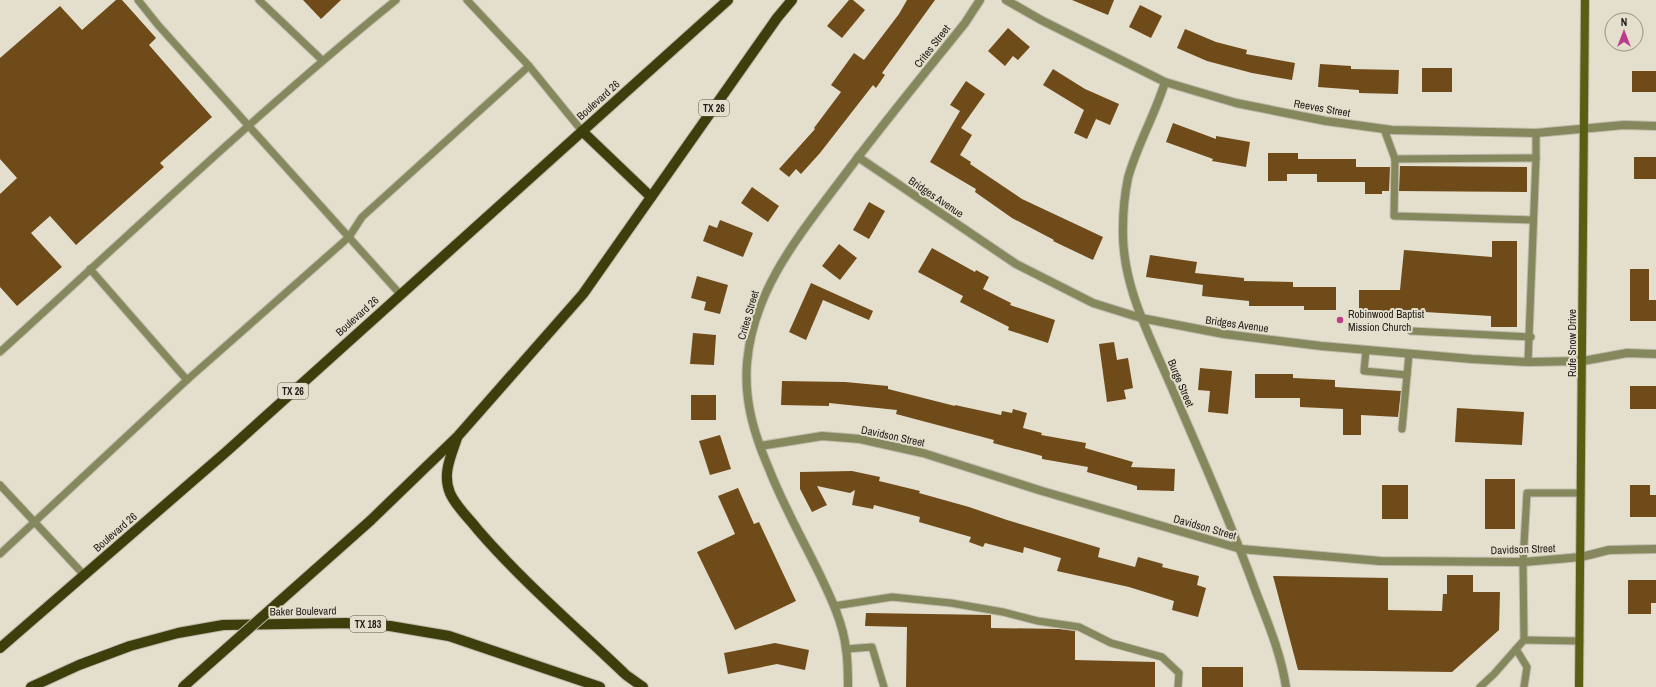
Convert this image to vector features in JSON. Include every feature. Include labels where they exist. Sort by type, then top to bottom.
[{"type":"main road","name":"Boulevard 26","points":[[0,648],[226,452],[728,0]]},
{"type":"main road","name":"TX 26","points":[[183,687],[370,521],[458,436],[583,294],[777,18],[792,0]]},
{"type":"main road","name":"Rufe Snow Drive","points":[[1579,687],[1585,0]]},
{"type":"main road","points":[[582,131],[651,197]]},
{"type":"main road","points":[[458,436],[446,470],[450,493],[457,505],[488,541],[514,567],[626,675],[643,687]]},
{"type":"main road","name":"Baker Boulevard","points":[[31,687],[79,665],[130,646],[178,633],[223,625],[346,622],[390,626],[449,636],[600,687]]},
{"type":"street","name":"Crites Street","points":[[848,687],[846,649],[834,606],[770,472],[754,430],[747,388],[747,361],[760,305],[772,276],[793,244],[858,157],[965,22],[980,0]]},
{"type":"street","name":"Reeves Street","points":[[1006,0],[1041,20],[1165,82],[1236,103],[1326,121],[1384,129],[1536,133],[1624,125],[1656,126]]},
{"type":"street","name":"Burge Street","points":[[1165,82],[1159,101],[1140,144],[1128,179],[1123,225],[1123,248],[1126,271],[1141,318],[1241,549],[1282,663],[1286,687]]},
{"type":"street","name":"Bridges Avenue","points":[[858,157],[1016,264],[1093,303],[1141,318],[1224,334],[1409,354],[1528,362],[1583,361],[1627,353],[1656,354]]},
{"type":"street","name":"Davidson Street","points":[[760,446],[822,436],[860,439],[923,453],[1042,491],[1241,549],[1380,561],[1524,562],[1581,557],[1609,550],[1656,550]]},
{"type":"lane","points":[[138,0],[158,25],[400,294]]},
{"type":"lane","points":[[259,0],[322,60]]},
{"type":"lane","points":[[0,352],[248,125],[322,60],[396,0]]},
{"type":"lane","points":[[467,0],[529,66],[582,131]]},
{"type":"lane","points":[[0,554],[187,380],[349,237],[362,217],[529,66]]},
{"type":"lane","points":[[1384,129],[1396,159],[1394,216],[1533,220]]},
{"type":"lane","points":[[1528,362],[1531,337],[1536,133]]},
{"type":"lane","points":[[1396,159],[1536,158]]},
{"type":"lane","points":[[90,269],[187,380]]},
{"type":"lane","points":[[1411,331],[1531,337]]},
{"type":"lane","points":[[1366,350],[1364,371],[1407,375]]},
{"type":"lane","points":[[1402,429],[1409,354]]},
{"type":"lane","points":[[0,485],[84,575]]},
{"type":"lane","points":[[1480,687],[1524,640],[1524,562],[1527,493],[1581,492]]},
{"type":"lane","points":[[834,606],[892,597],[951,603],[1003,612],[1038,621],[1079,627],[1111,643],[1162,657],[1179,673],[1178,687]]},
{"type":"lane","points":[[1524,640],[1580,641]]},
{"type":"lane","points":[[846,649],[872,647],[884,687]]},
{"type":"lane","points":[[1516,649],[1528,667],[1524,687]]},
{"type":"building","points":[[116,0],[122,0],[156,38],[149,45],[212,117],[160,163],[164,167],[76,245],[50,216],[31,233],[62,267],[17,306],[0,287],[0,194],[17,178],[0,159],[0,58],[60,6],[82,30]]},
{"type":"building","points":[[303,0],[341,0],[321,19]]},
{"type":"building","points":[[849,0],[853,0],[865,10],[842,38],[827,26]]},
{"type":"building","points":[[907,0],[935,0],[882,73],[885,75],[876,88],[873,85],[820,153],[801,174],[796,169],[789,177],[779,169],[815,129],[814,128],[841,92],[831,85],[854,53],[864,60],[899,14]]},
{"type":"building","points":[[1072,0],[1114,0],[1108,15]]},
{"type":"building","points":[[1140,5],[1162,16],[1151,38],[1129,27]]},
{"type":"building","points":[[1008,28],[1030,47],[1018,60],[1013,56],[1005,66],[988,51]]},
{"type":"building","points":[[1185,29],[1216,42],[1247,50],[1246,54],[1295,63],[1292,80],[1252,73],[1207,61],[1177,48]]},
{"type":"building","points":[[1320,64],[1351,66],[1351,69],[1399,70],[1398,94],[1359,93],[1359,90],[1318,87]]},
{"type":"building","points":[[1422,68],[1452,68],[1452,92],[1422,92]]},
{"type":"building","points":[[1053,69],[1085,89],[1119,104],[1110,125],[1096,119],[1087,139],[1074,133],[1084,110],[1043,85]]},
{"type":"building","points":[[1632,71],[1656,71],[1656,92],[1632,92]]},
{"type":"building","points":[[966,81],[985,94],[961,128],[972,135],[960,155],[971,162],[970,164],[1022,199],[1103,237],[1093,260],[1053,241],[1054,240],[1012,218],[975,192],[976,189],[930,162],[960,111],[950,105]]},
{"type":"building","points":[[1173,123],[1216,139],[1216,136],[1250,142],[1246,167],[1212,161],[1213,159],[1166,142]]},
{"type":"building","points":[[1268,153],[1298,153],[1298,159],[1356,159],[1356,167],[1390,167],[1389,191],[1382,191],[1382,194],[1365,194],[1365,182],[1317,182],[1317,174],[1287,174],[1287,181],[1268,181]]},
{"type":"building","points":[[1634,157],[1656,157],[1656,179],[1634,179]]},
{"type":"building","points":[[1400,166],[1527,167],[1527,192],[1399,191]]},
{"type":"building","points":[[752,187],[779,206],[768,222],[741,203]]},
{"type":"building","points":[[869,202],[885,211],[869,239],[853,230]]},
{"type":"building","points":[[720,220],[753,233],[743,257],[703,241],[709,225],[717,228]]},
{"type":"building","points":[[1492,241],[1517,241],[1517,327],[1491,327],[1491,316],[1392,310],[1392,315],[1359,315],[1359,290],[1400,290],[1404,250],[1492,257]]},
{"type":"building","points":[[839,244],[857,258],[840,280],[822,266]]},
{"type":"building","points":[[932,248],[975,272],[976,270],[989,277],[983,289],[1011,303],[1010,305],[1055,320],[1048,343],[1008,330],[1009,327],[960,302],[963,296],[918,272]]},
{"type":"building","points":[[1150,255],[1197,262],[1195,273],[1244,278],[1244,281],[1293,282],[1293,287],[1336,287],[1336,310],[1304,310],[1304,306],[1249,306],[1249,301],[1202,296],[1203,285],[1146,277]]},
{"type":"building","points":[[1630,269],[1649,269],[1649,300],[1656,300],[1656,321],[1630,321]]},
{"type":"building","points":[[697,276],[728,285],[720,314],[704,310],[706,302],[691,298]]},
{"type":"building","points":[[811,283],[873,311],[869,320],[823,300],[806,340],[789,332]]},
{"type":"building","points":[[693,333],[716,335],[714,365],[690,364]]},
{"type":"building","points":[[1114,342],[1117,360],[1128,358],[1133,388],[1124,390],[1126,399],[1107,402],[1099,344]]},
{"type":"building","points":[[1200,368],[1232,371],[1228,414],[1208,412],[1210,391],[1198,390]]},
{"type":"building","points":[[1255,374],[1293,374],[1293,378],[1335,380],[1335,387],[1401,391],[1398,417],[1361,415],[1361,435],[1343,435],[1343,409],[1300,407],[1300,398],[1255,398]]},
{"type":"building","points":[[782,381],[845,382],[888,386],[888,389],[955,406],[1001,415],[1002,411],[1012,413],[1013,409],[1027,413],[1023,428],[1042,433],[1041,435],[1086,443],[1085,448],[1133,462],[1131,467],[1175,469],[1174,491],[1137,490],[1137,486],[1087,472],[1088,467],[1042,459],[1042,456],[993,443],[994,440],[896,414],[897,410],[829,403],[829,406],[781,405]]},
{"type":"building","points":[[1630,386],[1656,386],[1656,409],[1630,409]]},
{"type":"building","points":[[691,395],[716,395],[716,420],[691,420]]},
{"type":"building","points":[[1457,408],[1524,412],[1522,445],[1455,442]]},
{"type":"building","points":[[720,435],[731,469],[710,475],[699,441]]},
{"type":"building","points":[[852,471],[880,477],[879,481],[920,491],[919,493],[1100,548],[1098,557],[1135,567],[1138,557],[1163,564],[1162,567],[1199,576],[1197,585],[1206,588],[1198,617],[1172,610],[1174,601],[1129,587],[1057,571],[1061,558],[1024,547],[1023,553],[985,543],[983,547],[969,542],[971,537],[919,522],[920,517],[874,505],[873,509],[852,505],[855,490],[850,493],[817,486],[827,505],[812,512],[800,489],[800,472]]},
{"type":"building","points":[[1485,479],[1515,479],[1515,529],[1485,529]]},
{"type":"building","points":[[1382,485],[1408,485],[1408,519],[1382,519]]},
{"type":"building","points":[[1630,485],[1650,485],[1650,495],[1656,495],[1656,517],[1630,517]]},
{"type":"building","points":[[738,488],[754,524],[759,522],[796,601],[735,630],[697,552],[735,534],[718,496]]},
{"type":"building","points":[[1447,575],[1473,575],[1473,592],[1500,592],[1499,630],[1452,672],[1298,670],[1273,576],[1388,578],[1388,610],[1442,611],[1443,594],[1447,594]]},
{"type":"building","points":[[1628,580],[1656,580],[1656,603],[1651,603],[1651,614],[1628,614]]},
{"type":"building","points":[[866,613],[991,615],[991,628],[1059,629],[1075,631],[1075,660],[1155,662],[1155,687],[906,687],[907,627],[865,626]]},
{"type":"building","points":[[775,643],[809,650],[805,670],[777,664],[728,674],[724,653]]},
{"type":"building","points":[[1202,667],[1243,667],[1243,687],[1202,687]]},
{"type":"place","name":"Robinwood Baptist Mission Church","points":[[1340,320]]}]
